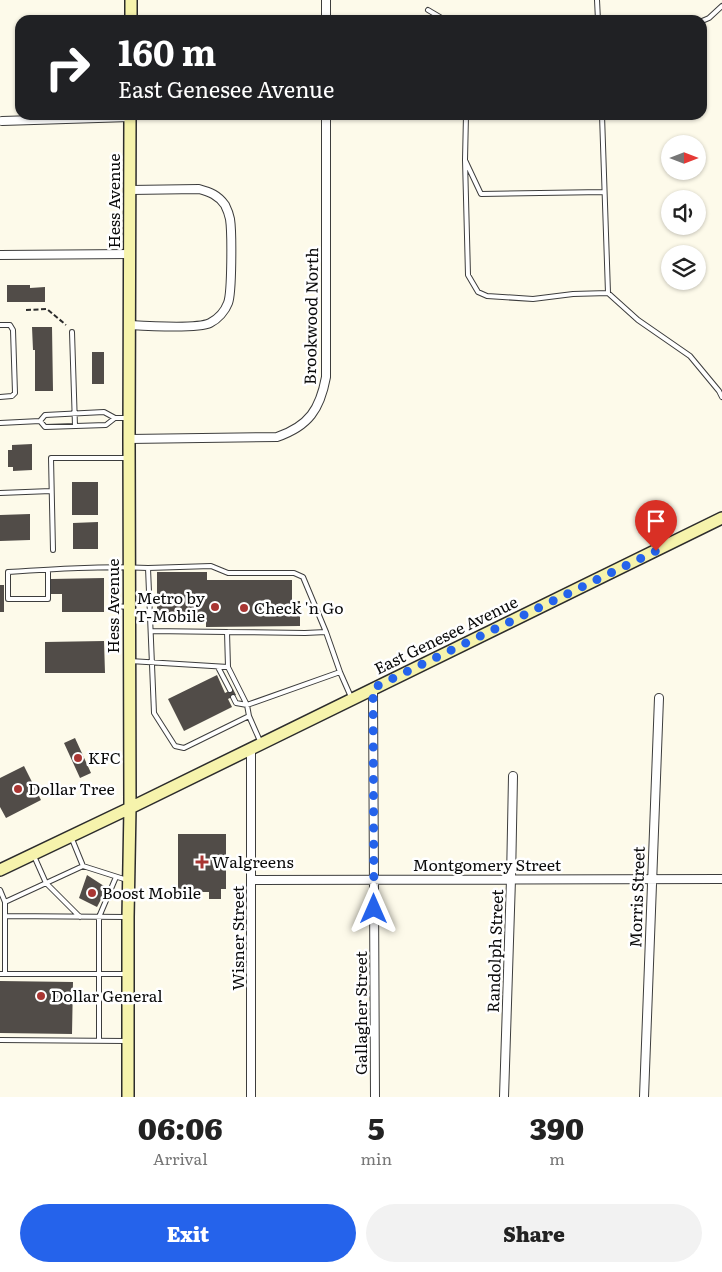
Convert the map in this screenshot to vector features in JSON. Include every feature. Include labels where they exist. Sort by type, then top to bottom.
[{"type":"street","points":[[131,0],[131,15]]},
{"type":"street","points":[[326,0],[326,15]]},
{"type":"street","points":[[2,121],[28,120]]},
{"type":"street","name":"Hess Avenue","points":[[128,1097],[130,120]]},
{"type":"street","name":"Brookwood North","points":[[128,439],[277,437],[292,432],[306,422],[316,410],[323,394],[326,377],[326,120]]},
{"type":"street","points":[[130,190],[199,189],[217,196],[224,204],[230,221],[230,295],[225,310],[209,324],[198,326],[130,325]]},
{"type":"street","points":[[0,256],[130,254]]},
{"type":"street","name":"East Genesee Avenue","points":[[0,870],[722,518]]},
{"type":"street","name":"Gallagher Street","points":[[373,688],[374,1097]]},
{"type":"street","name":"Morris Street","points":[[644,1097],[659,698]]},
{"type":"street","name":"Wisner Street","points":[[251,1097],[252,880],[256,746]]},
{"type":"street","name":"Randolph Street","points":[[504,1097],[513,776]]},
{"type":"street","name":"Montgomery Street","points":[[252,880],[722,879]]},
{"type":"lane","points":[[597,0],[598,15]]},
{"type":"lane","points":[[707,19],[722,6]]},
{"type":"lane","points":[[428,10],[436,15]]},
{"type":"lane","points":[[466,120],[468,275],[478,292],[487,296],[533,299],[573,294],[608,293],[638,320],[690,356],[722,397]]},
{"type":"lane","points":[[602,120],[608,293]]},
{"type":"lane","points":[[465,160],[481,194],[604,192]]},
{"type":"lane","points":[[0,325],[10,325],[13,330],[15,393],[12,396],[0,397]]},
{"type":"lane","points":[[72,332],[75,426]]},
{"type":"lane","points":[[40,422],[45,415],[104,412],[115,418],[129,418]]},
{"type":"lane","points":[[0,423],[40,422],[45,427],[106,425],[115,418]]},
{"type":"lane","points":[[52,550],[51,458],[129,458]]},
{"type":"lane","points":[[0,493],[51,492]]},
{"type":"lane","points":[[48,570],[48,599],[8,599],[8,572],[48,570],[130,567],[211,566],[228,573],[294,573],[303,577],[352,699]]},
{"type":"lane","points":[[114,568],[114,606],[130,607]]},
{"type":"lane","points":[[148,568],[154,713],[175,746],[184,748],[249,716]]},
{"type":"lane","points":[[151,631],[326,632]]},
{"type":"lane","points":[[227,632],[228,667],[247,705],[256,746]]},
{"type":"lane","points":[[130,661],[228,667]]},
{"type":"lane","points":[[218,667],[230,690]]},
{"type":"lane","points":[[233,697],[236,703],[247,705],[340,672]]},
{"type":"lane","points":[[71,836],[83,866]]},
{"type":"lane","points":[[33,854],[46,883],[80,917]]},
{"type":"lane","points":[[5,902],[83,866],[129,881]]},
{"type":"lane","points":[[99,1041],[99,917],[116,876]]},
{"type":"lane","points":[[0,890],[5,902],[2,974],[128,974]]},
{"type":"lane","points":[[5,916],[128,917]]},
{"type":"lane","points":[[0,1040],[128,1041]]},
{"type":"path","points":[[26,310],[47,309],[66,325]]},
{"type":"building","points":[[7,285],[30,285],[30,288],[45,287],[45,302],[7,302]]},
{"type":"building","points":[[32,327],[52,327],[53,391],[35,391],[35,350],[33,350]]},
{"type":"building","points":[[92,352],[104,352],[104,384],[92,384]]},
{"type":"building","points":[[32,444],[32,470],[13,471],[13,467],[8,467],[8,450],[12,450],[12,445]]},
{"type":"building","points":[[72,482],[98,482],[98,515],[72,515]]},
{"type":"building","points":[[30,514],[30,540],[0,541],[0,515]]},
{"type":"building","points":[[98,522],[98,549],[73,549],[73,523]]},
{"type":"building","points":[[157,572],[207,572],[207,580],[292,580],[292,601],[300,601],[300,626],[206,627],[206,617],[157,617]]},
{"type":"building","points":[[104,578],[104,612],[62,612],[62,594],[51,594],[51,579]]},
{"type":"building","points":[[0,585],[4,585],[4,612],[0,612]]},
{"type":"building","points":[[104,641],[105,673],[45,673],[45,642]]},
{"type":"building","points":[[217,675],[225,693],[233,689],[236,695],[228,699],[232,707],[184,731],[168,699]]},
{"type":"building","name":"KFC","points":[[75,738],[91,773],[80,778],[64,743]]},
{"type":"building","name":"Dollar Tree","points":[[24,766],[41,800],[6,818],[0,807],[0,778]]},
{"type":"building","name":"Walgreens","points":[[178,834],[226,834],[226,889],[221,889],[221,899],[209,899],[209,892],[178,892]]},
{"type":"building","name":"Boost Mobile","points":[[87,875],[107,888],[97,907],[79,898]]},
{"type":"building","points":[[0,981],[73,982],[72,1034],[0,1033]]},
{"type":"place","name":"Metro by T-Mobile","points":[[215,607]]},
{"type":"place","name":"Check 'n Go","points":[[244,608]]},
{"type":"place","name":"KFC","points":[[78,758]]},
{"type":"place","name":"Dollar Tree","points":[[18,789]]},
{"type":"place","name":"Walgreens","points":[[202,862]]},
{"type":"place","name":"Boost Mobile","points":[[92,893]]},
{"type":"place","name":"Dollar General","points":[[41,996]]},
{"type":"route","points":[[374,909],[373,688],[656,551]]}]
